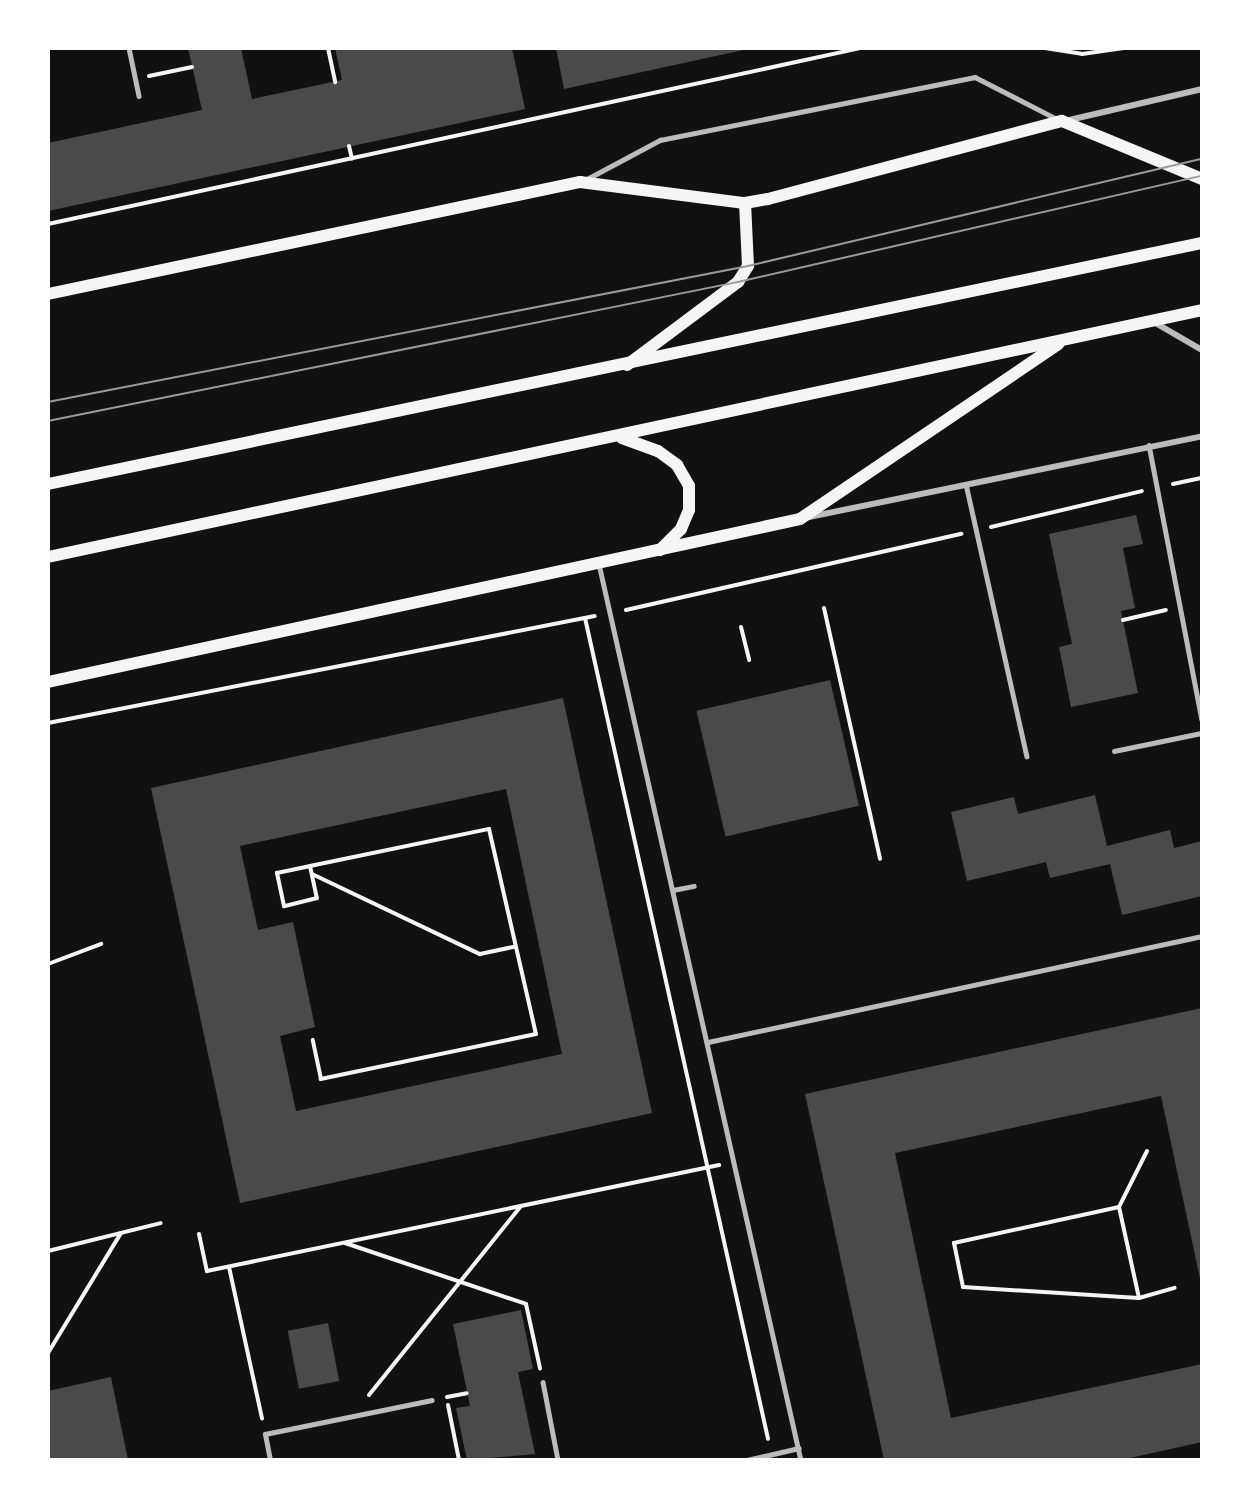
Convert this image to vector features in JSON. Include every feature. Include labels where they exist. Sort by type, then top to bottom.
[{"type":"main road","points":[[48,294],[580,182],[745,202],[1062,122],[1202,179]]},
{"type":"main road","points":[[623,368],[738,282],[748,266],[745,202]]},
{"type":"main road","points":[[48,484],[623,368],[1202,243]]},
{"type":"main road","points":[[48,557],[621,438],[1202,310]]},
{"type":"main road","points":[[48,682],[800,519],[1064,340]]},
{"type":"main road","points":[[621,438],[658,451],[677,465],[689,486],[689,510],[681,529],[660,550]]},
{"type":"street","points":[[1062,122],[1202,89]]},
{"type":"street","points":[[1152,321],[1202,350]]},
{"type":"street","points":[[800,519],[1149,445],[1202,436]]},
{"type":"lane","points":[[129,48],[139,96]]},
{"type":"lane","points":[[580,182],[660,140],[975,77],[1062,122]]},
{"type":"lane","points":[[1149,445],[1202,719]]},
{"type":"lane","points":[[966,484],[1027,756]]},
{"type":"lane","points":[[599,564],[801,1460]]},
{"type":"lane","points":[[1114,751],[1202,733]]},
{"type":"lane","points":[[673,890],[694,886]]},
{"type":"lane","points":[[708,1042],[1202,936]]},
{"type":"lane","points":[[543,1382],[558,1460]]},
{"type":"lane","points":[[270,1460],[265,1434],[432,1400]]},
{"type":"lane","points":[[747,1460],[799,1448]]},
{"type":"path","points":[[328,48],[336,82]]},
{"type":"path","points":[[48,224],[861,48]]},
{"type":"path","points":[[1045,48],[1082,54],[1124,48]]},
{"type":"path","points":[[135,79],[192,67]]},
{"type":"path","points":[[349,146],[352,159]]},
{"type":"path","points":[[1123,620],[1180,606]]},
{"type":"path","points":[[824,608],[880,859]]},
{"type":"path","points":[[585,618],[710,1167],[768,1439]]},
{"type":"path","points":[[741,627],[749,660]]},
{"type":"path","points":[[48,729],[55,722]]},
{"type":"path","points":[[310,866],[317,898],[284,906],[277,873],[310,866],[489,829],[514,947],[536,1034],[321,1079],[313,1040]]},
{"type":"path","points":[[312,874],[480,954],[514,947]]},
{"type":"path","points":[[48,964],[101,945]]},
{"type":"path","points":[[1139,1298],[1119,1207],[1147,1151]]},
{"type":"path","points":[[199,1234],[207,1271],[734,1162]]},
{"type":"path","points":[[351,1416],[521,1206]]},
{"type":"path","points":[[1119,1207],[954,1243],[963,1287],[1139,1298],[1175,1288]]},
{"type":"path","points":[[48,1251],[161,1223]]},
{"type":"path","points":[[48,1353],[121,1233]]},
{"type":"path","points":[[344,1243],[526,1304],[543,1382]]},
{"type":"path","points":[[229,1266],[265,1434]]},
{"type":"path","points":[[446,1397],[459,1460]]},
{"type":"building","points":[[188,48],[241,48],[252,99],[342,80],[335,48],[512,48],[525,109],[48,211],[48,143],[202,110]]},
{"type":"building","points":[[556,48],[748,48],[748,49],[564,89]]},
{"type":"building","points":[[1136,515],[1143,544],[1123,548],[1135,608],[1121,611],[1138,693],[1071,707],[1059,647],[1072,644],[1049,534]]},
{"type":"building","points":[[830,680],[859,806],[726,837],[697,711]]},
{"type":"building","points":[[563,698],[652,1113],[240,1203],[151,788]],"holes":[[[506,789],[562,1054],[296,1111],[280,1036],[315,1027],[293,922],[258,930],[240,846]]]},
{"type":"building","points":[[1095,795],[1107,846],[1170,830],[1174,848],[1202,841],[1202,896],[1122,915],[1110,864],[1050,878],[1046,862],[967,881],[951,812],[1014,797],[1018,814]]},
{"type":"building","points":[[1202,1008],[1202,1288],[1161,1096],[895,1153],[951,1418],[1202,1364],[1202,1442],[1121,1460],[884,1460],[805,1094]]},
{"type":"building","points":[[521,1310],[533,1369],[518,1372],[535,1454],[467,1460],[456,1408],[470,1406],[453,1324]]},
{"type":"building","points":[[328,1323],[339,1381],[299,1389],[288,1331]]},
{"type":"building","points":[[111,1377],[128,1460],[48,1460],[48,1391]]},
{"type":"tram line","points":[[48,402],[748,266],[1202,159]]},
{"type":"tram line","points":[[48,421],[738,282],[1202,176]]}]
